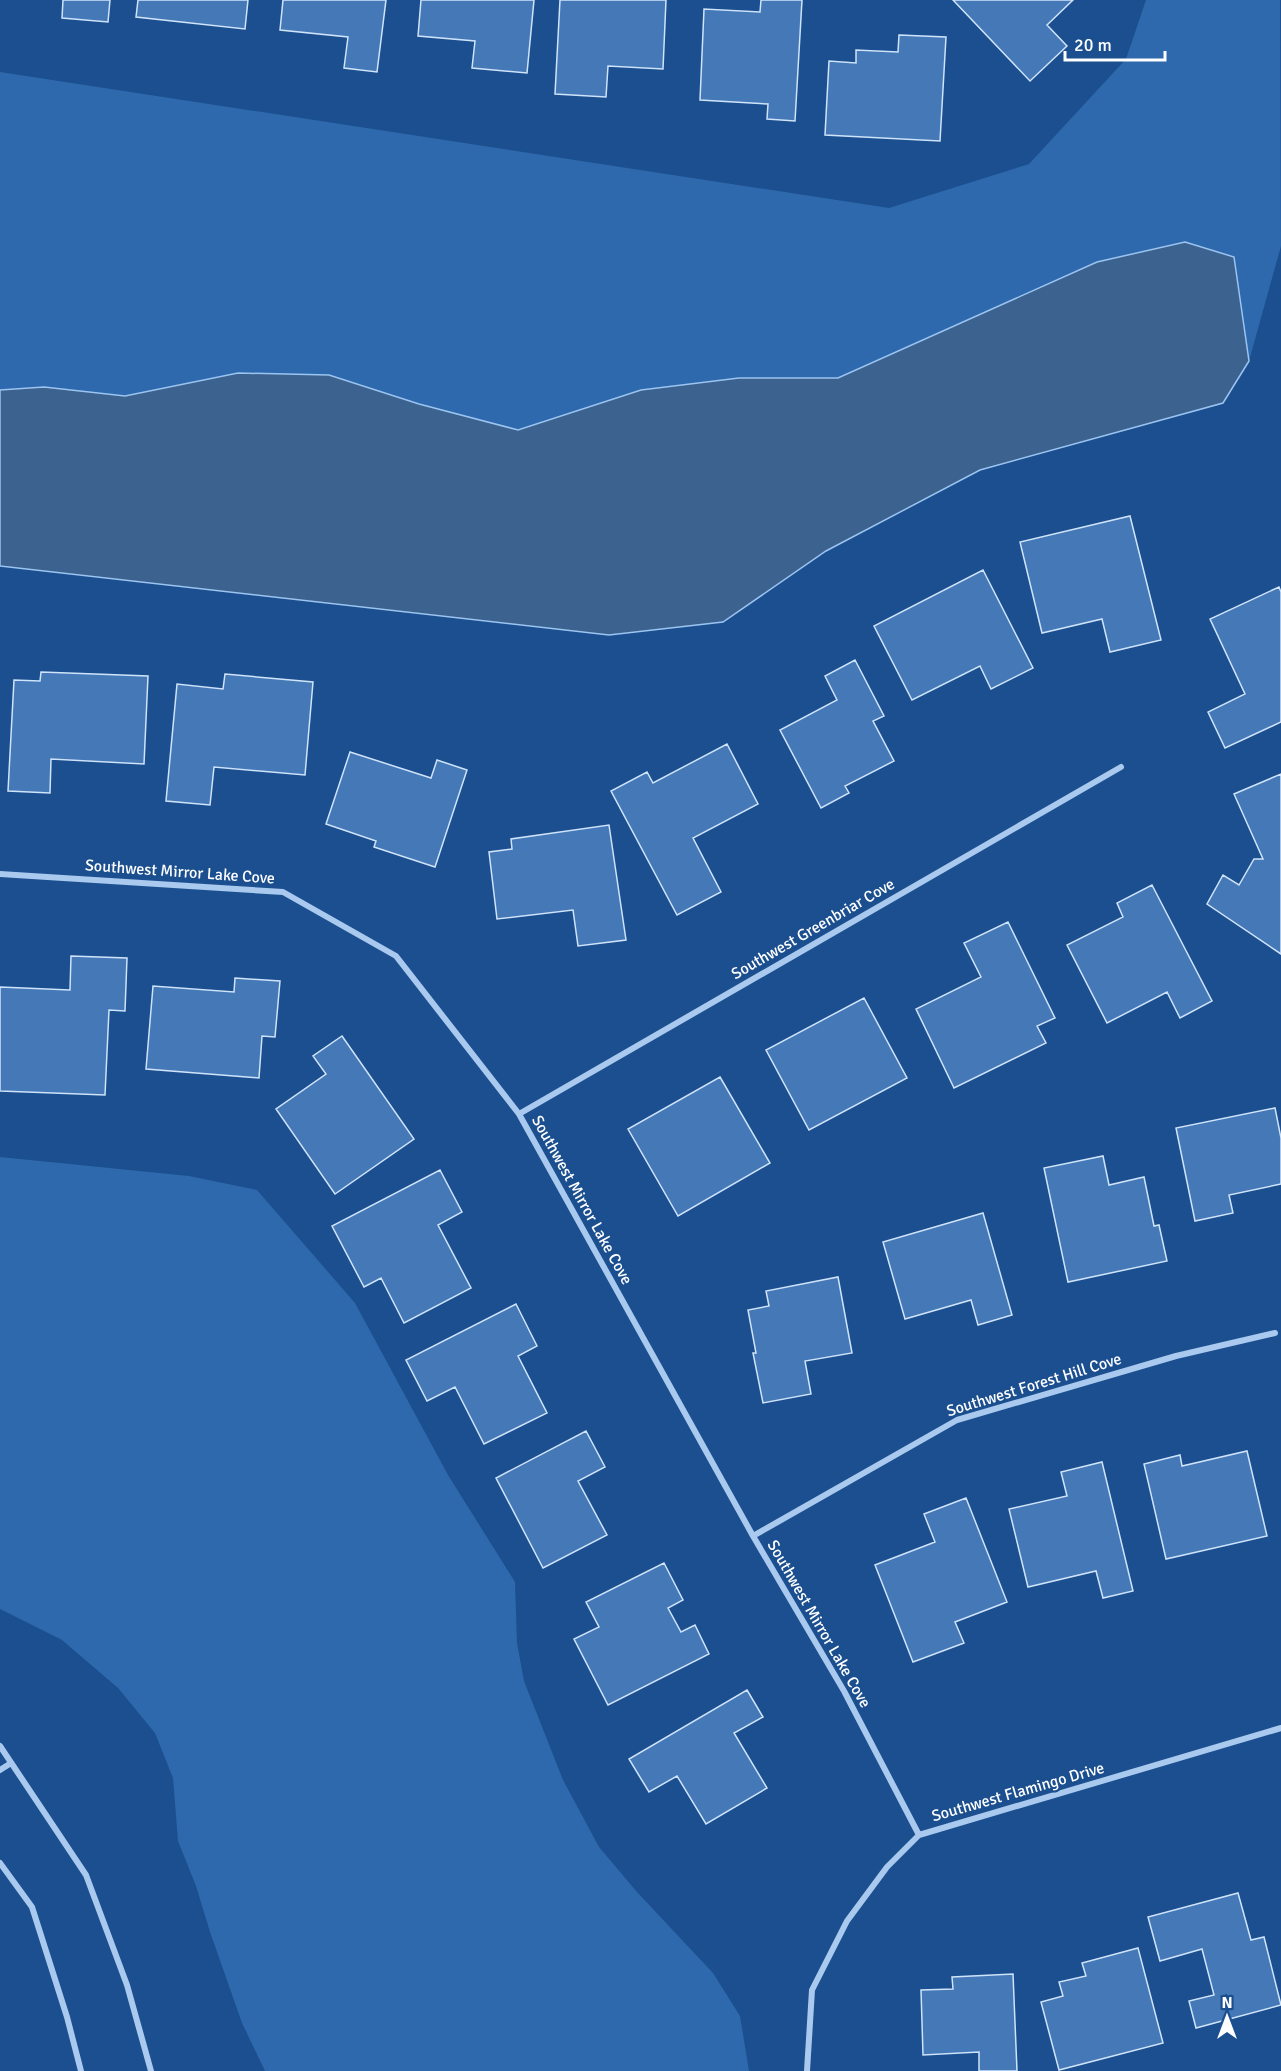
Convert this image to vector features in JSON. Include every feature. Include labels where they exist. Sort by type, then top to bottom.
[{"type":"street","name":"Southwest Greenbriar Cove","points":[[519,1114],[1121,767]]},
{"type":"street","name":"Southwest Mirror Lake Cove","points":[[0,874],[283,892],[396,956],[519,1114],[753,1536],[844,1691],[920,1835]]},
{"type":"street","name":"Southwest Forest Hill Cove","points":[[753,1536],[957,1420],[1176,1356],[1275,1333]]},
{"type":"street","name":"Southwest Flamingo Drive","points":[[807,2071],[812,1990],[847,1921],[887,1867],[920,1835],[1281,1728]]},
{"type":"street","points":[[0,1746],[86,1875],[127,1985],[151,2071]]},
{"type":"street","points":[[0,1770],[11,1763]]},
{"type":"street","points":[[0,1863],[32,1907],[67,2017],[81,2071]]},
{"type":"shaded area","points":[[1146,0],[1280,0],[1281,246],[1249,361],[1223,403],[980,470],[826,551],[723,622],[609,635],[0,566],[0,72],[889,208],[1029,164],[1126,59]]},
{"type":"shaded area","points":[[1185,242],[1234,257],[1249,361],[1223,403],[980,470],[826,551],[723,622],[609,635],[0,566],[0,390],[44,387],[125,396],[238,373],[329,375],[419,404],[518,430],[641,390],[739,378],[838,378],[1097,262]]},
{"type":"shaded area","points":[[0,1157],[189,1176],[257,1190],[355,1303],[448,1475],[515,1582],[517,1643],[524,1681],[563,1780],[599,1847],[637,1892],[713,1973],[740,2016],[749,2071],[265,2071],[242,2023],[196,1886],[178,1841],[173,1778],[155,1733],[118,1688],[62,1640],[0,1609]]},
{"type":"building","points":[[63,0],[110,0],[108,22],[62,18]]},
{"type":"building","points":[[138,0],[248,0],[245,29],[136,17]]},
{"type":"building","points":[[283,0],[386,0],[377,72],[344,68],[348,37],[280,30]]},
{"type":"building","points":[[421,0],[534,0],[527,73],[472,68],[475,41],[418,36]]},
{"type":"building","points":[[560,0],[666,0],[663,69],[608,66],[606,97],[555,94]]},
{"type":"building","points":[[761,0],[802,0],[795,121],[767,119],[768,104],[700,100],[704,9],[760,12]]},
{"type":"building","points":[[953,0],[1073,0],[1047,25],[1067,46],[1030,81]]},
{"type":"building","points":[[899,35],[946,37],[940,141],[825,135],[829,61],[856,63],[856,50],[898,52]]},
{"type":"building","points":[[1130,516],[1161,640],[1110,652],[1102,619],[1042,633],[1020,542]]},
{"type":"building","points":[[983,570],[1033,668],[991,689],[980,666],[912,700],[874,626]]},
{"type":"building","points":[[1279,587],[1281,592],[1281,722],[1225,748],[1208,712],[1245,694],[1210,619]]},
{"type":"building","points":[[855,660],[884,716],[873,721],[894,761],[845,786],[849,793],[821,808],[780,730],[837,700],[825,676]]},
{"type":"building","points":[[41,672],[148,676],[144,764],[51,759],[50,793],[8,791],[14,680],[40,681]]},
{"type":"building","points":[[225,674],[313,682],[305,775],[214,767],[210,805],[166,801],[177,684],[223,689]]},
{"type":"building","points":[[727,744],[758,804],[693,838],[721,892],[677,915],[611,791],[647,772],[653,783]]},
{"type":"building","points":[[350,752],[431,778],[437,760],[467,770],[435,867],[374,847],[376,841],[326,824]]},
{"type":"building","points":[[1281,774],[1281,954],[1207,904],[1223,875],[1239,885],[1254,859],[1263,859],[1234,794]]},
{"type":"building","points":[[609,825],[626,940],[578,946],[573,910],[497,919],[489,852],[512,849],[511,839]]},
{"type":"building","points":[[1152,885],[1212,1001],[1180,1018],[1167,992],[1107,1023],[1067,945],[1123,917],[1117,903]]},
{"type":"building","points":[[1008,922],[1055,1018],[1037,1026],[1046,1043],[954,1088],[916,1009],[981,977],[964,943]]},
{"type":"building","points":[[71,956],[127,958],[125,1011],[109,1010],[105,1095],[0,1091],[0,987],[70,990]]},
{"type":"building","points":[[235,978],[280,981],[275,1037],[262,1036],[259,1078],[146,1069],[153,986],[234,992]]},
{"type":"building","points":[[864,998],[907,1078],[809,1130],[766,1050]]},
{"type":"building","points":[[342,1036],[414,1139],[335,1194],[276,1109],[326,1074],[313,1056]]},
{"type":"building","points":[[720,1077],[770,1163],[678,1216],[628,1129]]},
{"type":"building","points":[[1275,1108],[1281,1138],[1281,1184],[1229,1195],[1233,1213],[1195,1221],[1176,1128]]},
{"type":"building","points":[[1103,1156],[1109,1185],[1144,1177],[1154,1226],[1159,1225],[1167,1261],[1068,1282],[1044,1168]]},
{"type":"building","points":[[440,1170],[462,1212],[438,1225],[471,1288],[404,1323],[381,1278],[364,1287],[332,1226]]},
{"type":"building","points":[[983,1213],[1012,1315],[978,1325],[971,1300],[905,1319],[883,1242]]},
{"type":"building","points":[[838,1277],[852,1353],[805,1361],[811,1394],[763,1403],[753,1353],[756,1353],[748,1310],[769,1306],[766,1291]]},
{"type":"building","points":[[516,1304],[537,1346],[518,1356],[547,1413],[484,1444],[455,1387],[427,1401],[406,1360]]},
{"type":"building","points":[[586,1431],[605,1467],[578,1481],[607,1535],[543,1568],[496,1478]]},
{"type":"building","points":[[1247,1451],[1267,1536],[1166,1559],[1144,1464],[1180,1455],[1182,1466]]},
{"type":"building","points":[[1102,1462],[1133,1591],[1103,1598],[1096,1571],[1028,1587],[1009,1509],[1067,1496],[1061,1472]]},
{"type":"building","points":[[966,1498],[1007,1602],[955,1622],[964,1643],[913,1662],[875,1565],[935,1542],[924,1514]]},
{"type":"building","points":[[664,1563],[683,1600],[668,1608],[681,1632],[695,1625],[709,1654],[608,1705],[574,1639],[599,1627],[586,1602]]},
{"type":"building","points":[[747,1690],[763,1717],[734,1733],[767,1788],[706,1824],[677,1776],[649,1792],[629,1759]]},
{"type":"building","points":[[1238,1893],[1251,1940],[1264,1937],[1281,2005],[1196,2028],[1189,2001],[1214,1995],[1202,1949],[1160,1961],[1148,1917]]},
{"type":"building","points":[[1138,1948],[1163,2043],[1059,2070],[1041,2002],[1063,1996],[1059,1982],[1086,1976],[1082,1963]]},
{"type":"building","points":[[1013,1974],[1017,2071],[979,2071],[979,2052],[923,2055],[921,1990],[953,1989],[952,1977]]}]
